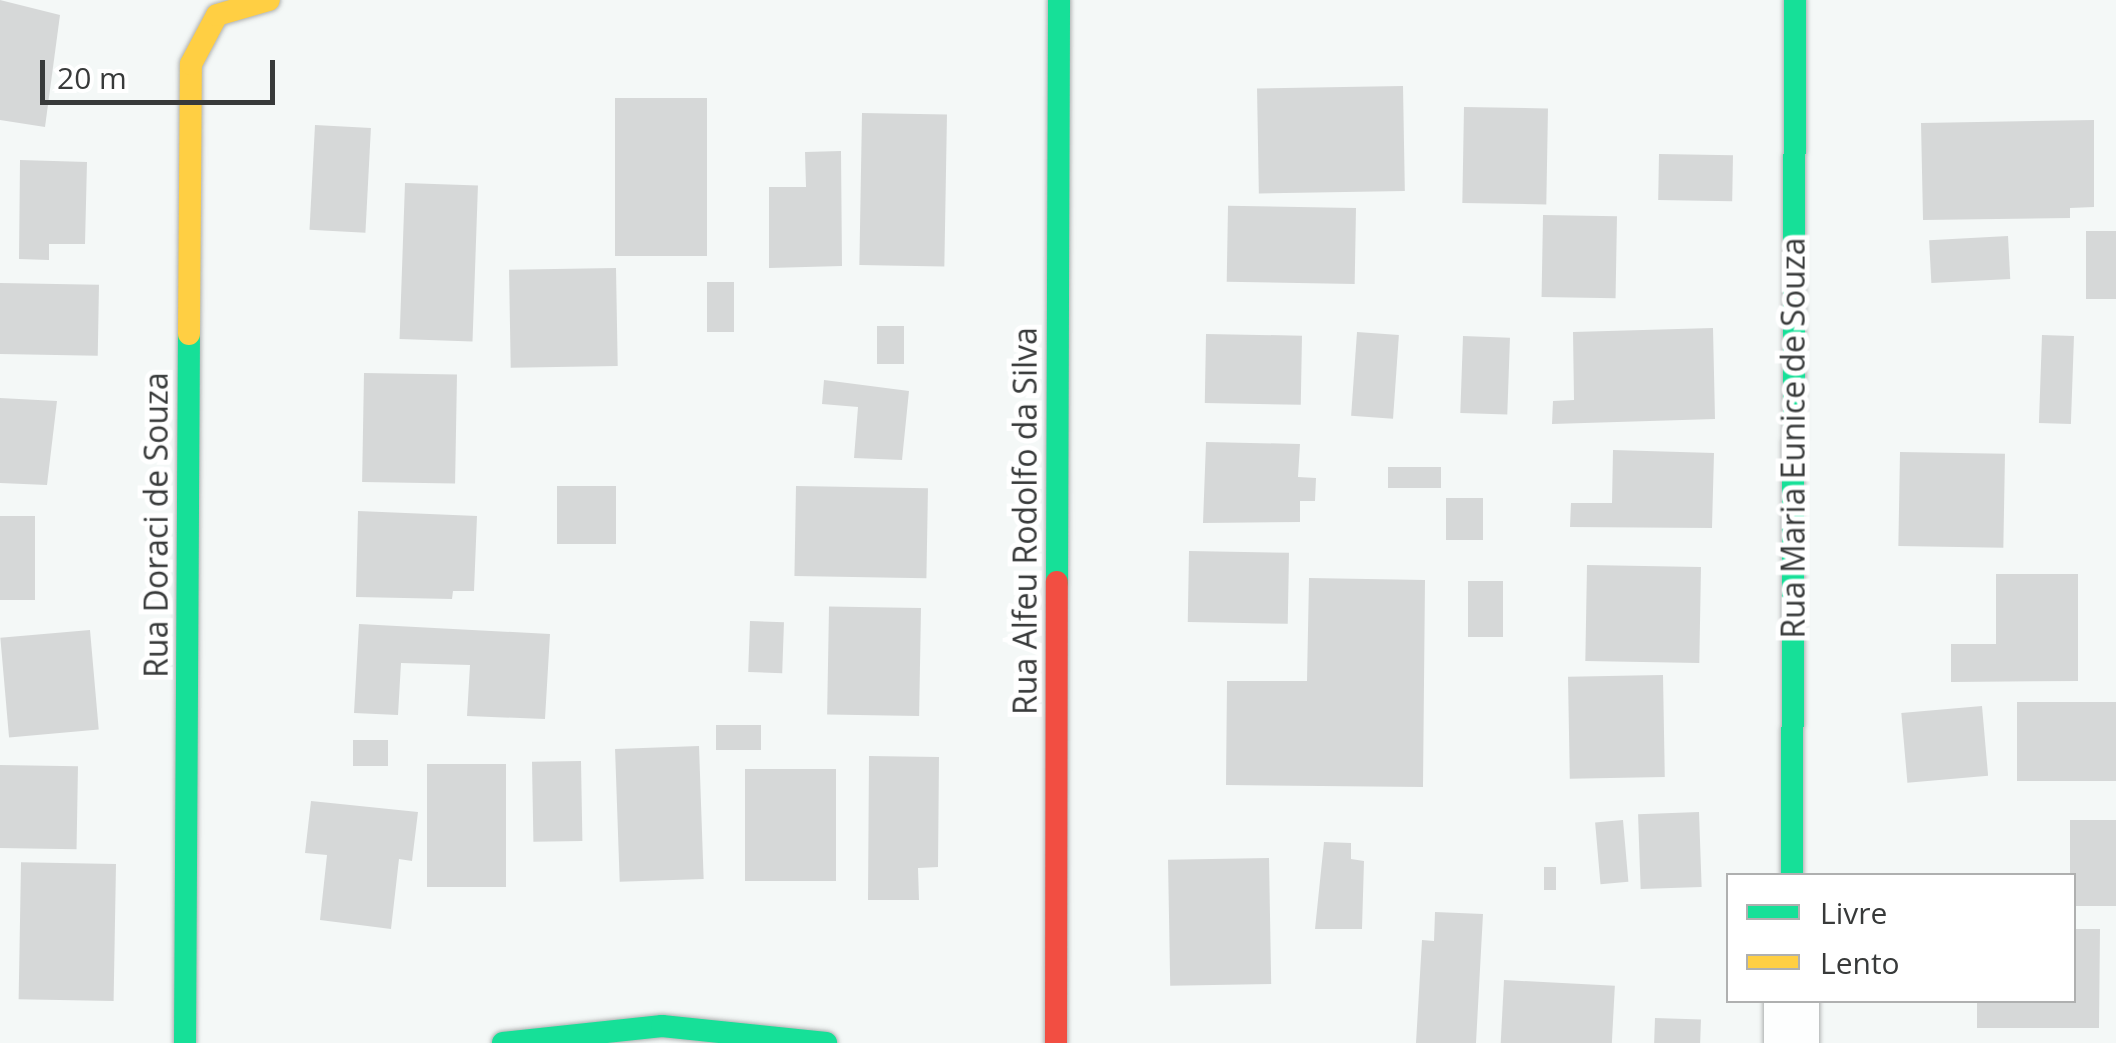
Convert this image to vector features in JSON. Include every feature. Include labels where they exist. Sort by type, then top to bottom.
[{"type":"street","name":"Rua Doraci de Souza","points":[[185,1043],[191,64],[217,15],[268,0]]},
{"type":"street","name":"Rua Alfeu Rodolfo da Silva","points":[[1056,1043],[1059,0]]},
{"type":"street","name":"Rua Maria Eunice de Souza","points":[[1792,873],[1795,0]]},
{"type":"street","points":[[1791,1043],[1792,1003]]},
{"type":"street","points":[[503,1043],[662,1026],[826,1043]]},
{"type":"building","points":[[0,0],[60,15],[45,127],[0,120]]},
{"type":"building","points":[[1403,86],[1405,191],[1259,194],[1257,89]]},
{"type":"building","points":[[615,98],[707,98],[707,256],[615,256]]},
{"type":"building","points":[[1464,107],[1548,108],[1546,204],[1462,203]]},
{"type":"building","points":[[862,113],[947,114],[944,266],[859,265]]},
{"type":"building","points":[[2094,120],[2094,207],[2070,208],[2070,218],[1923,220],[1921,123]]},
{"type":"building","points":[[315,125],[371,128],[365,233],[310,230]]},
{"type":"building","points":[[841,151],[842,266],[769,268],[769,187],[806,187],[805,152]]},
{"type":"building","points":[[1659,154],[1733,155],[1732,201],[1658,200]]},
{"type":"building","points":[[20,160],[87,162],[85,244],[49,244],[49,260],[19,259]]},
{"type":"building","points":[[405,183],[478,186],[473,341],[400,339]]},
{"type":"building","points":[[1228,206],[1356,208],[1355,284],[1227,282]]},
{"type":"building","points":[[1543,215],[1617,216],[1616,298],[1542,297]]},
{"type":"building","points":[[2086,231],[2116,231],[2116,299],[2086,299]]},
{"type":"building","points":[[2008,236],[2010,279],[1931,283],[1929,240]]},
{"type":"building","points":[[616,268],[618,366],[511,368],[509,270]]},
{"type":"building","points":[[707,282],[734,282],[734,332],[707,332]]},
{"type":"building","points":[[0,283],[99,285],[98,356],[0,354]]},
{"type":"building","points":[[877,326],[904,326],[904,364],[877,364]]},
{"type":"building","points":[[1713,328],[1715,419],[1552,424],[1553,401],[1574,400],[1573,332]]},
{"type":"building","points":[[1357,332],[1399,335],[1393,419],[1351,416]]},
{"type":"building","points":[[1206,334],[1302,336],[1301,405],[1205,403]]},
{"type":"building","points":[[2042,335],[2074,336],[2071,424],[2039,423]]},
{"type":"building","points":[[1463,336],[1510,338],[1507,415],[1460,413]]},
{"type":"building","points":[[364,373],[457,375],[455,484],[362,482]]},
{"type":"building","points":[[824,380],[909,391],[902,460],[854,458],[858,407],[822,404]]},
{"type":"building","points":[[0,398],[57,401],[47,485],[0,483]]},
{"type":"building","points":[[1206,442],[1300,444],[1298,477],[1316,478],[1315,501],[1300,501],[1300,522],[1203,523]]},
{"type":"building","points":[[1613,450],[1714,453],[1712,528],[1570,527],[1571,503],[1612,503]]},
{"type":"building","points":[[1900,452],[2005,454],[2003,548],[1898,546]]},
{"type":"building","points":[[1388,467],[1441,467],[1441,488],[1388,488]]},
{"type":"building","points":[[557,486],[616,486],[616,544],[557,544]]},
{"type":"building","points":[[796,486],[928,488],[926,578],[794,576]]},
{"type":"building","points":[[1446,498],[1483,498],[1483,540],[1446,540]]},
{"type":"building","points":[[358,511],[477,516],[474,591],[453,591],[452,599],[356,597]]},
{"type":"building","points":[[0,516],[35,516],[35,600],[0,600]]},
{"type":"building","points":[[1189,551],[1289,553],[1288,624],[1188,622]]},
{"type":"building","points":[[1587,565],[1701,567],[1699,663],[1585,661]]},
{"type":"building","points":[[1996,574],[2078,574],[2078,681],[1951,682],[1951,644],[1996,644]]},
{"type":"building","points":[[1309,578],[1425,580],[1423,787],[1226,785],[1227,681],[1307,681]]},
{"type":"building","points":[[1468,581],[1503,581],[1503,637],[1468,637]]},
{"type":"building","points":[[829,606],[921,608],[919,716],[827,714]]},
{"type":"building","points":[[750,621],[784,622],[782,673],[748,672]]},
{"type":"building","points":[[359,624],[550,634],[545,719],[467,716],[470,665],[401,663],[398,715],[354,713]]},
{"type":"building","points":[[90,630],[99,730],[9,737],[0,638]]},
{"type":"building","points":[[1663,675],[1665,777],[1570,779],[1568,677]]},
{"type":"building","points":[[2017,702],[2116,702],[2116,781],[2017,781]]},
{"type":"building","points":[[1982,706],[1988,776],[1907,783],[1901,713]]},
{"type":"building","points":[[716,725],[761,725],[761,750],[716,750]]},
{"type":"building","points":[[353,740],[388,740],[388,766],[353,766]]},
{"type":"building","points":[[699,746],[704,879],[620,882],[615,749]]},
{"type":"building","points":[[869,756],[939,757],[938,867],[918,868],[919,900],[868,900]]},
{"type":"building","points":[[581,761],[582,841],[533,842],[532,762]]},
{"type":"building","points":[[427,764],[506,764],[506,887],[427,887]]},
{"type":"building","points":[[0,765],[78,766],[77,849],[0,848]]},
{"type":"building","points":[[745,769],[836,769],[836,881],[745,881]]},
{"type":"building","points":[[311,801],[418,812],[412,861],[399,859],[391,929],[320,920],[327,855],[305,853]]},
{"type":"building","points":[[1699,812],[1702,887],[1641,889],[1638,814]]},
{"type":"building","points":[[1623,820],[1628,882],[1601,884],[1595,822]]},
{"type":"building","points":[[2070,820],[2116,820],[2116,906],[2076,906],[2076,873],[2070,873]]},
{"type":"building","points":[[1324,842],[1351,843],[1351,859],[1364,861],[1362,929],[1315,929]]},
{"type":"building","points":[[1269,858],[1271,984],[1170,986],[1168,860]]},
{"type":"building","points":[[21,862],[116,864],[114,1001],[19,999]]},
{"type":"building","points":[[1544,867],[1556,867],[1556,890],[1544,890]]},
{"type":"building","points":[[1435,912],[1483,914],[1476,1043],[1416,1043],[1422,940],[1434,941]]},
{"type":"building","points":[[2076,929],[2100,929],[2099,1028],[1977,1028],[1977,1003],[2076,1003]]},
{"type":"building","points":[[1504,980],[1615,986],[1612,1043],[1501,1043]]},
{"type":"building","points":[[1655,1018],[1701,1020],[1700,1043],[1654,1043]]},
{"type":"traffic: fast","points":[[1057,582],[1059,0]]},
{"type":"traffic: fast","points":[[1792,873],[1795,0]]},
{"type":"traffic: fast","points":[[185,1043],[189,334]]},
{"type":"traffic: fast","points":[[503,1043],[662,1026],[826,1043]]},
{"type":"traffic: slow","points":[[189,334],[191,64],[217,15],[269,0]]},
{"type":"traffic: jam","points":[[1056,1043],[1057,582]]}]
